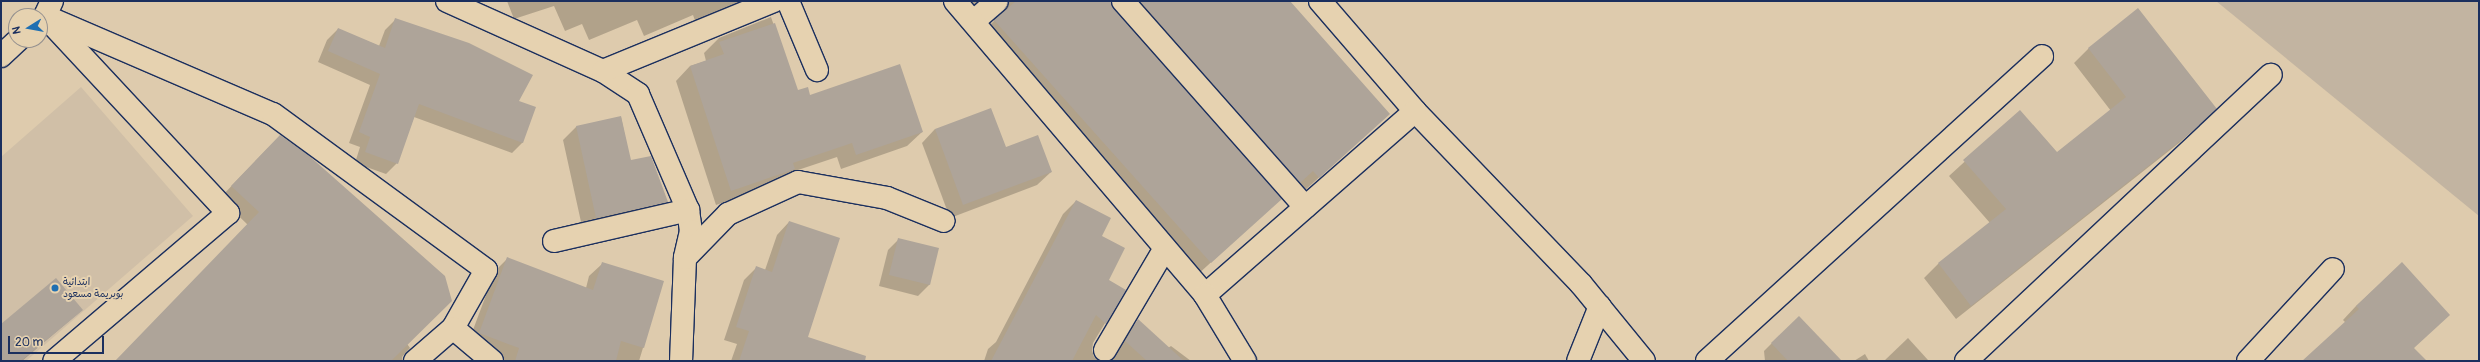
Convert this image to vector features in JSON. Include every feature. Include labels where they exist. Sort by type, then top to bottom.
[{"type":"street","points":[[447,1],[603,71],[638,94],[688,210],[691,231],[685,258],[680,361]]},
{"type":"street","points":[[603,71],[774,1]]},
{"type":"street","points":[[788,1],[817,70]]},
{"type":"street","points":[[955,1],[974,21],[1205,295],[1245,361]]},
{"type":"street","points":[[974,21],[997,1]]},
{"type":"street","points":[[1123,1],[1305,207]]},
{"type":"street","points":[[1320,1],[1415,111],[1581,284],[1644,361]]},
{"type":"street","points":[[48,14],[273,114],[486,270],[453,328],[415,361]]},
{"type":"street","points":[[48,15],[228,212],[54,361]]},
{"type":"street","points":[[1,56],[10,48]]},
{"type":"street","points":[[1707,361],[2042,56]]},
{"type":"street","points":[[1966,361],[2271,75]]},
{"type":"street","points":[[1205,295],[1415,111]]},
{"type":"street","points":[[685,258],[728,214],[798,182],[887,198],[944,222]]},
{"type":"street","points":[[554,241],[688,210]]},
{"type":"street","points":[[1105,350],[1165,248]]},
{"type":"street","points":[[2248,361],[2333,269]]},
{"type":"street","points":[[1578,361],[1600,306]]},
{"type":"street","points":[[453,328],[492,361]]},
{"type":"shaded area","points":[[2216,1],[2479,1],[2479,216]]},
{"type":"shaded area","name":"ابتدائية بوبريمة مسعود","points":[[81,87],[193,216],[26,361],[1,361],[1,157]]},
{"type":"building","points":[[1016,1],[1111,1],[1114,9],[1282,199],[1211,263],[994,20]]},
{"type":"building","points":[[1140,1],[1290,1],[1390,114],[1319,178],[1313,171],[1300,183]]},
{"type":"building","points":[[2138,8],[2217,109],[2195,129],[1971,306],[1938,263],[2006,209],[1963,160],[2020,110],[2057,152],[2126,97],[2088,48]]},
{"type":"building","points":[[395,18],[469,43],[533,75],[519,101],[536,107],[523,143],[419,104],[398,164],[365,152],[370,137],[359,132],[380,74],[328,51],[338,28],[385,48]]},
{"type":"building","points":[[775,23],[798,90],[808,87],[810,95],[900,64],[923,132],[856,155],[852,143],[793,163],[795,169],[731,191],[690,66],[724,54],[719,42]]},
{"type":"building","points":[[991,108],[1006,147],[1038,135],[1052,172],[963,205],[935,129]]},
{"type":"building","points":[[621,116],[631,160],[651,156],[668,202],[596,218],[576,126]]},
{"type":"building","points":[[280,135],[307,154],[445,276],[452,301],[391,361],[115,361],[259,212],[231,186]]},
{"type":"building","points":[[1076,200],[1111,218],[1102,236],[1125,248],[1109,280],[1126,290],[1106,324],[1096,315],[1072,361],[991,361]]},
{"type":"building","points":[[789,221],[840,238],[808,337],[866,356],[865,361],[739,361],[749,331],[736,327],[756,266],[772,272]]},
{"type":"building","points":[[898,238],[939,248],[930,285],[889,275]]},
{"type":"building","points":[[507,257],[593,290],[602,262],[664,281],[644,348],[621,341],[616,361],[515,361],[519,348],[479,333]]},
{"type":"building","points":[[2402,262],[2450,315],[2414,348],[2427,361],[2302,361],[2359,309],[2356,306]]},
{"type":"building","points":[[56,278],[83,310],[21,361],[1,361],[1,324]]},
{"type":"building","points":[[1799,316],[1842,361],[1788,361],[1771,343]]},
{"type":"building","points":[[1138,319],[1184,361],[1147,361],[1125,341]]},
{"type":"place","name":"ابتدائية بوبريمة مسعود","points":[[55,288]]}]
